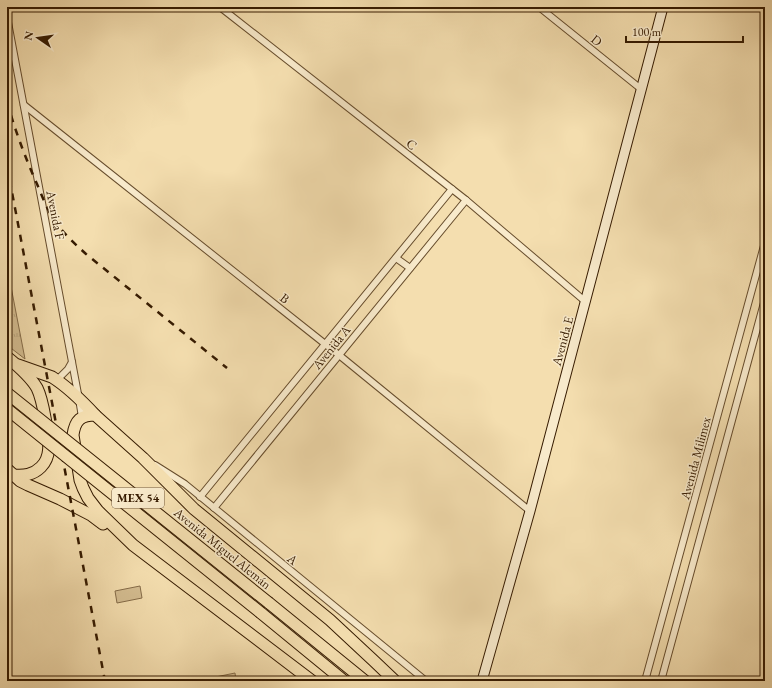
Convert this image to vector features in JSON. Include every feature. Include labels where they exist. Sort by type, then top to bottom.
[{"type":"highway","points":[[11,361],[57,380],[143,458],[194,509],[330,620],[374,660],[394,681]]},
{"type":"highway","points":[[10,472],[27,476],[32,474],[44,464],[49,450],[45,416],[40,396],[30,379],[11,361]]},
{"type":"highway","name":"Avenida Miguel Alemán","points":[[7,393],[365,681]]},
{"type":"highway","name":"Avenida Miguel Alemán","points":[[7,409],[261,612],[344,681]]},
{"type":"highway","points":[[95,415],[82,417],[74,428],[73,435],[82,488],[98,510],[133,545]]},
{"type":"highway","points":[[10,472],[28,486],[60,499],[91,515],[133,545],[312,681]]},
{"type":"main road","name":"Avenida E","points":[[482,681],[530,511],[664,7]]},
{"type":"street","name":"C","points":[[220,7],[466,200],[586,302]]},
{"type":"street","name":"D","points":[[539,7],[641,90]]},
{"type":"street","name":"Avenida F","points":[[7,17],[82,417]]},
{"type":"street","name":"B","points":[[24,105],[339,354],[530,511]]},
{"type":"street","name":"Avenida A","points":[[200,497],[452,189]]},
{"type":"street","name":"Avenida A","points":[[214,508],[466,200]]},
{"type":"street","name":"Avenida Milimex","points":[[645,681],[765,242]]},
{"type":"street","points":[[396,258],[410,268]]},
{"type":"street","name":"Avenida Milimex","points":[[661,681],[765,299]]},
{"type":"street","points":[[57,380],[68,369],[72,362]]},
{"type":"street","name":"A","points":[[143,458],[170,474],[214,508],[426,681]]},
{"type":"green space","points":[[7,266],[25,359],[7,345]]},
{"type":"green space","points":[[140,586],[142,598],[117,603],[115,591]]},
{"type":"green space","points":[[235,673],[236,681],[196,681]]},
{"type":"railway","points":[[7,102],[28,164],[51,216],[61,229],[86,254],[227,368]]},
{"type":"railway","points":[[7,166],[105,681]]}]
